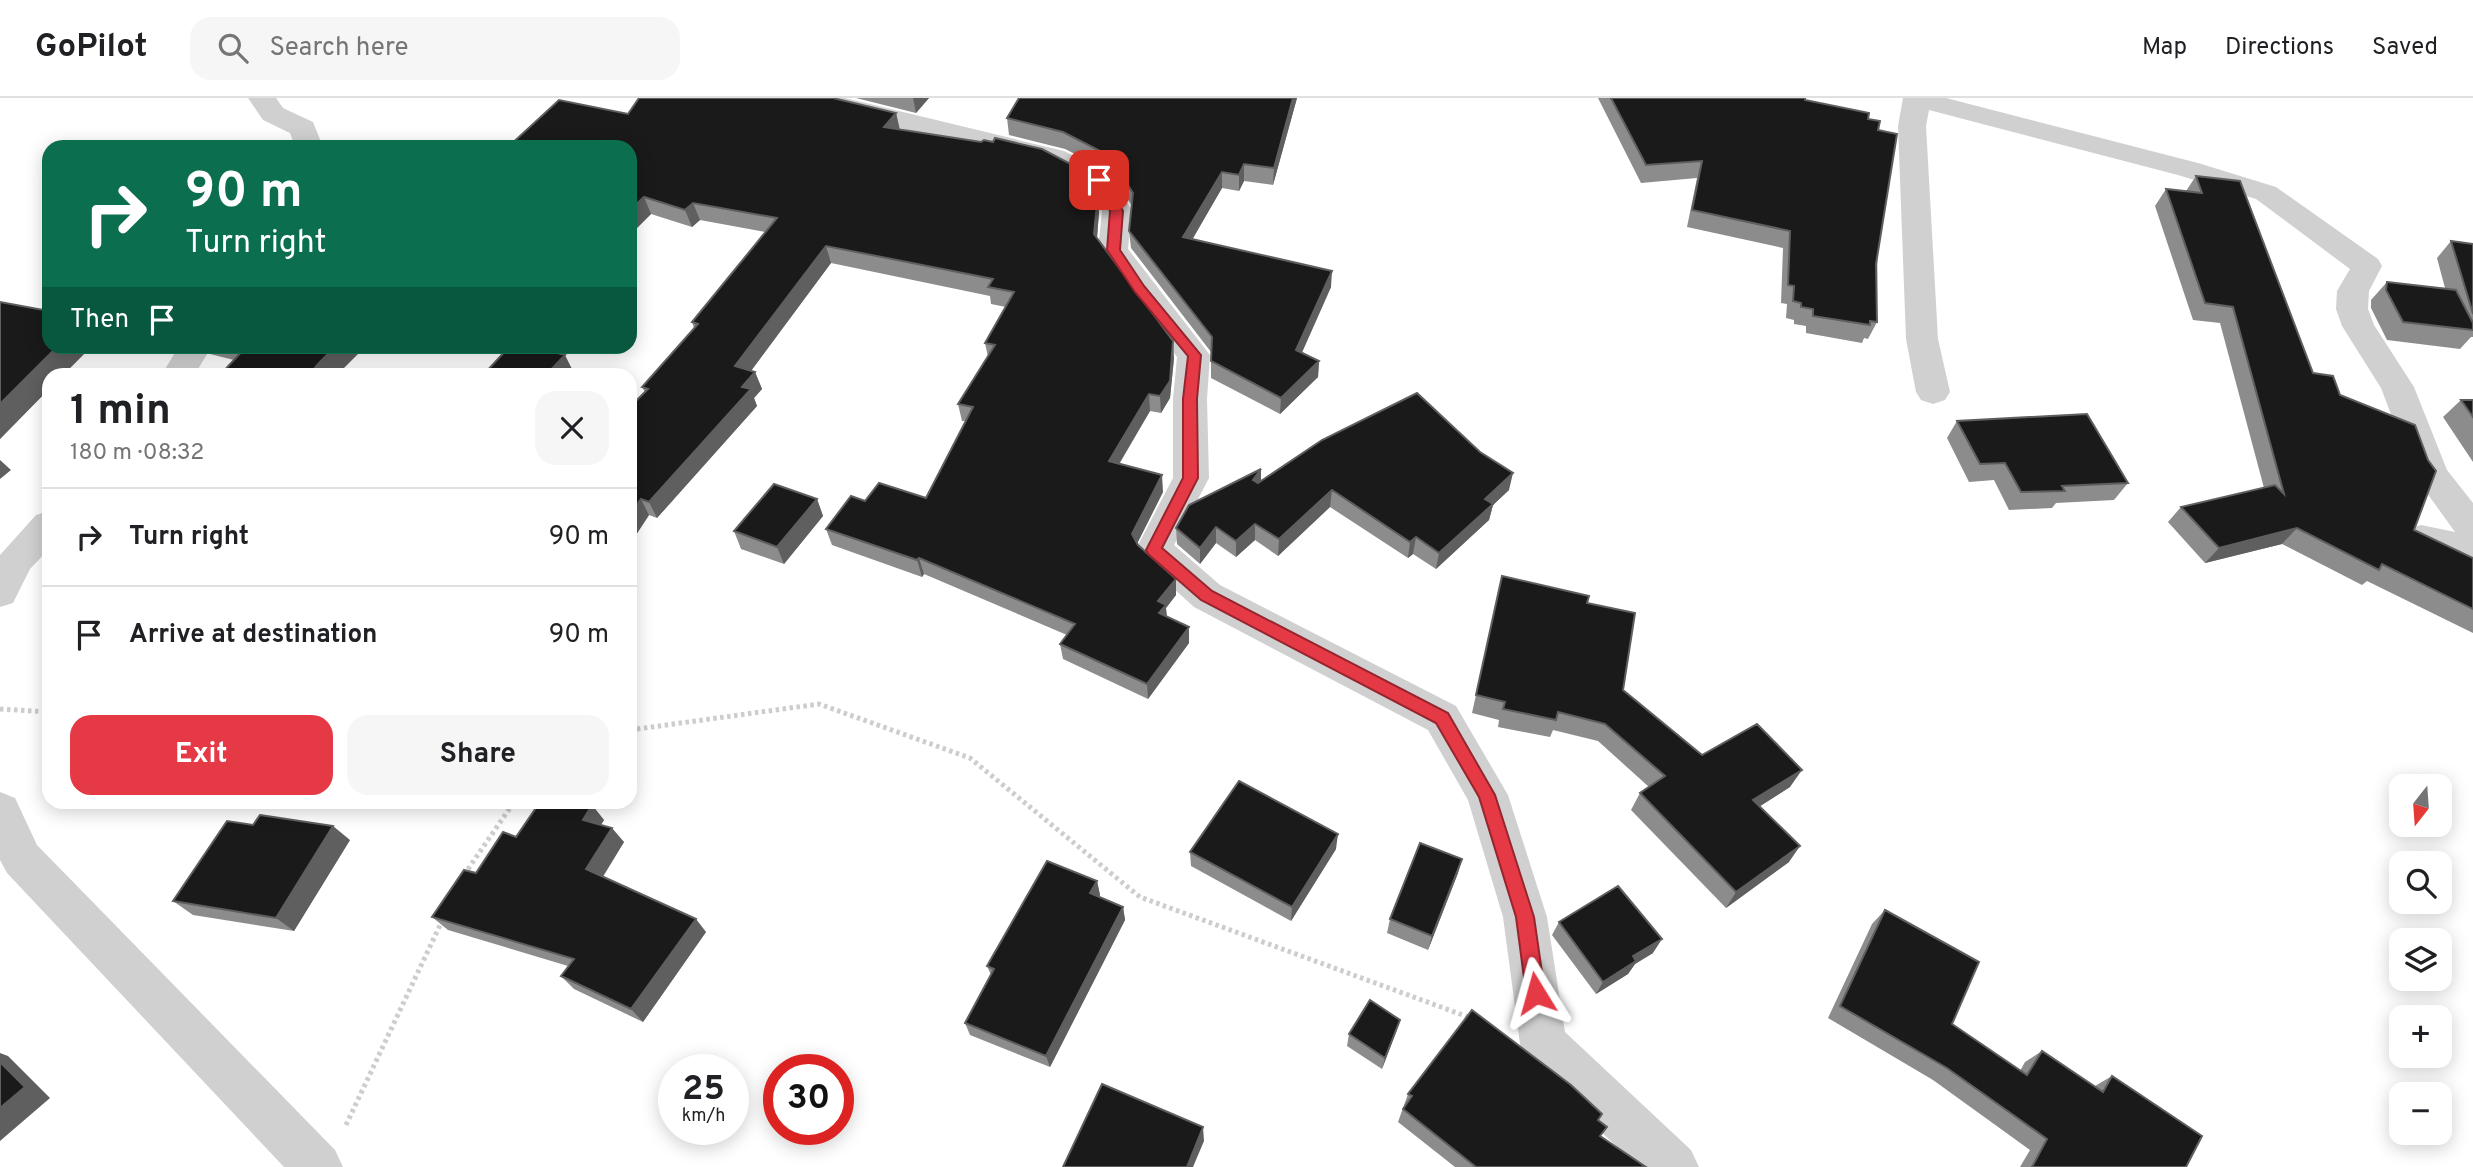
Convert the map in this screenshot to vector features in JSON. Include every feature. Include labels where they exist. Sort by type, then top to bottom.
[{"type":"street","points":[[262,98],[273,114],[303,128],[307,140]]},
{"type":"street","points":[[813,98],[916,112],[1055,157],[1099,180],[1116,211],[1113,250],[1140,289],[1194,355],[1190,399],[1191,478],[1154,550],[1206,596],[1442,718],[1487,795],[1525,917],[1543,1044],[1674,1167]]},
{"type":"street","points":[[1933,392],[1922,339],[1921,267],[1912,126],[1917,98],[2266,192],[2367,266],[2353,291],[2352,309],[2358,326],[2396,387],[2432,475],[2473,529]]},
{"type":"street","points":[[0,592],[16,560],[42,532]]},
{"type":"street","points":[[2421,539],[2473,550]]},
{"type":"street","points":[[0,811],[5,828],[22,859],[317,1167]]},
{"type":"path","points":[[637,729],[819,705],[970,758],[1140,897],[1543,1044]]},
{"type":"path","points":[[0,709],[42,712]]},
{"type":"path","points":[[461,882],[472,859],[509,809]]},
{"type":"path","points":[[343,1131],[444,917]]},
{"type":"building","points":[[639,98],[833,98],[896,113],[884,127],[981,142],[993,142],[995,138],[1042,149],[1084,171],[1098,194],[1094,234],[1173,341],[1170,381],[1160,396],[1149,394],[1109,461],[1162,475],[1132,534],[1138,545],[1176,579],[1158,601],[1166,605],[1159,613],[1189,627],[1147,684],[1060,644],[1075,624],[919,558],[917,560],[826,529],[851,496],[865,501],[879,483],[926,498],[973,407],[958,404],[995,345],[985,343],[1014,292],[988,287],[993,279],[826,246],[735,366],[755,372],[742,387],[751,389],[649,502],[641,499],[637,504],[637,400],[648,389],[642,387],[698,324],[692,322],[777,218],[693,203],[685,210],[644,197],[637,204],[637,140],[516,140],[559,100],[628,114]]},
{"type":"building","points":[[1019,98],[1293,98],[1274,168],[1244,164],[1239,175],[1222,172],[1183,237],[1332,271],[1296,350],[1319,361],[1281,398],[1211,361],[1212,337],[1129,231],[1133,193],[1110,156],[1063,132],[1007,118]]},
{"type":"building","points":[[1611,98],[1805,98],[1869,113],[1868,119],[1880,121],[1878,130],[1897,134],[1876,264],[1877,322],[1870,321],[1870,325],[1813,316],[1813,309],[1801,307],[1801,303],[1793,301],[1794,286],[1788,285],[1790,231],[1692,210],[1702,161],[1646,165]]},
{"type":"building","points":[[2196,176],[2240,181],[2313,373],[2333,376],[2340,395],[2415,425],[2428,460],[2436,471],[2414,530],[2473,558],[2473,609],[2382,564],[2379,570],[2297,528],[2219,548],[2181,507],[2275,485],[2284,494],[2233,307],[2205,303],[2166,189],[2202,193]]},
{"type":"building","points":[[2451,241],[2473,244],[2473,314]]},
{"type":"building","points":[[2387,282],[2456,290],[2473,323],[2473,330],[2403,322],[2386,290]]},
{"type":"building","points":[[0,302],[42,310],[42,354],[50,354],[0,404]]},
{"type":"building","points":[[239,354],[328,354],[315,368],[227,368]]},
{"type":"building","points":[[503,354],[565,355],[553,368],[490,368]]},
{"type":"building","points":[[1417,393],[1480,452],[1513,473],[1485,499],[1493,504],[1439,553],[1416,537],[1410,542],[1332,490],[1279,539],[1255,524],[1236,541],[1216,527],[1200,548],[1176,528],[1189,505],[1261,469],[1253,480],[1258,483],[1322,440]]},
{"type":"building","points":[[2461,400],[2473,400],[2473,417]]},
{"type":"building","points":[[2087,414],[2128,483],[2062,486],[2065,491],[2021,492],[2005,463],[1980,464],[1957,421]]},
{"type":"building","points":[[774,484],[817,499],[777,547],[734,531]]},
{"type":"building","points":[[1502,576],[1589,596],[1587,603],[1635,613],[1623,690],[1702,755],[1757,724],[1802,770],[1753,800],[1800,846],[1736,892],[1640,793],[1665,776],[1605,724],[1558,712],[1556,720],[1503,709],[1505,702],[1476,695]]},
{"type":"building","points":[[1239,781],[1338,834],[1292,907],[1190,852]]},
{"type":"building","points":[[535,809],[590,809],[583,820],[612,828],[586,869],[696,919],[631,1009],[561,976],[574,959],[432,917],[464,870],[476,873],[503,832],[516,837]]},
{"type":"building","points":[[260,815],[333,826],[276,918],[173,901],[227,821],[253,825]]},
{"type":"building","points":[[1420,843],[1462,859],[1432,936],[1390,919]]},
{"type":"building","points":[[1047,861],[1097,881],[1090,893],[1123,907],[1046,1056],[965,1023],[994,969],[987,966]]},
{"type":"building","points":[[1618,886],[1662,939],[1633,956],[1636,961],[1603,982],[1559,922]]},
{"type":"building","points":[[1885,910],[1979,962],[1952,1024],[2027,1075],[2042,1051],[2103,1092],[2112,1076],[2202,1136],[2186,1167],[2032,1167],[2047,1139],[1947,1068],[1840,1006]]},
{"type":"building","points":[[1370,1000],[1400,1020],[1385,1058],[1349,1034]]},
{"type":"building","points":[[1472,1010],[1571,1085],[1602,1114],[1598,1120],[1607,1127],[1600,1136],[1646,1167],[1476,1167],[1403,1109],[1412,1096],[1408,1094]]},
{"type":"building","points":[[0,1062],[25,1087],[0,1108]]},
{"type":"building","points":[[1102,1084],[1203,1127],[1187,1167],[1063,1167]]},
{"type":"route","points":[[1099,180],[1116,211],[1113,250],[1122,266],[1194,355],[1190,399],[1191,478],[1154,550],[1206,596],[1442,718],[1487,795],[1525,917],[1536,993]]}]
